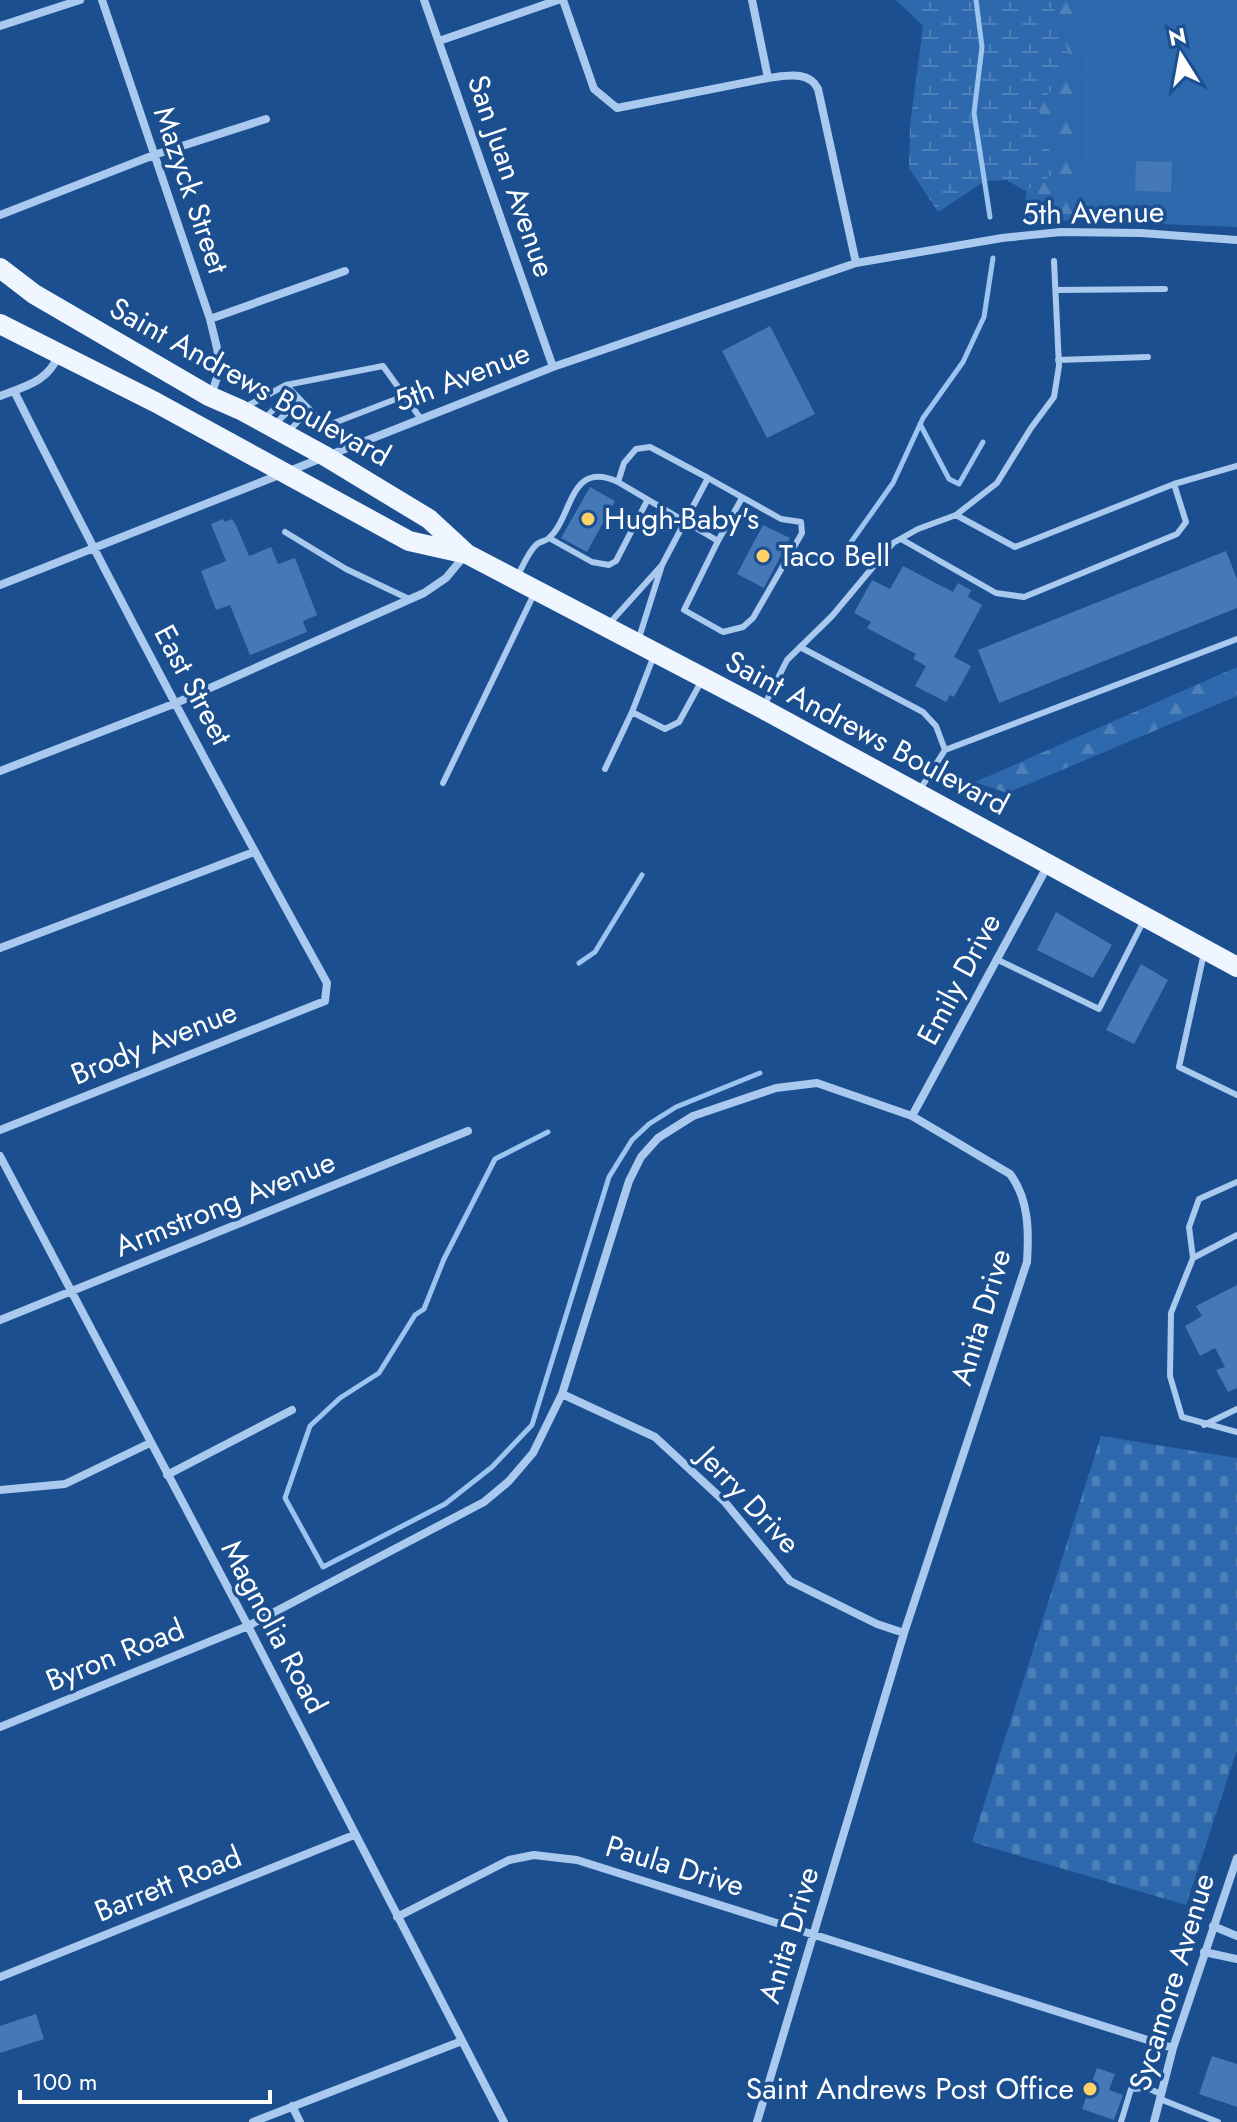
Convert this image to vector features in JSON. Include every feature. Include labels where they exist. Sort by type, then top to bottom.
[{"type":"main road","name":"Saint Andrews Boulevard","points":[[0,268],[34,294],[209,396],[325,456],[429,519],[467,554],[763,709],[1237,967]]},
{"type":"main road","points":[[0,279],[34,294]]},
{"type":"main road","name":"Saint Andrews Boulevard","points":[[2,326],[286,472],[409,541],[467,554]]},
{"type":"street","points":[[0,26],[80,0]]},
{"type":"street","name":"Mazyck Street","points":[[102,0],[210,319],[220,364],[219,378],[209,396]]},
{"type":"street","name":"San Juan Avenue","points":[[424,0],[553,367]]},
{"type":"street","points":[[439,41],[560,0],[594,89],[617,108],[768,78],[795,75],[814,82],[856,263]]},
{"type":"street","points":[[752,0],[768,78]]},
{"type":"street","points":[[0,215],[154,155],[266,119]]},
{"type":"street","name":"5th Avenue","points":[[0,585],[553,367],[856,263],[988,240],[1061,232],[1141,233],[1237,240]]},
{"type":"street","points":[[210,319],[345,271]]},
{"type":"street","points":[[0,396],[53,371],[59,353]]},
{"type":"street","name":"East Street","points":[[14,391],[93,549],[327,983],[325,1001]]},
{"type":"street","points":[[0,771],[176,703],[409,599],[446,578],[467,554]]},
{"type":"street","points":[[0,948],[254,852]]},
{"type":"street","name":"Emily Drive","points":[[912,1116],[1048,865]]},
{"type":"street","name":"Brody Avenue","points":[[0,1130],[325,1001]]},
{"type":"street","name":"Anita Drive","points":[[248,1626],[484,1502],[509,1481],[533,1453],[562,1394],[629,1181],[641,1157],[658,1138],[693,1116],[776,1088],[817,1083],[912,1116],[1010,1174],[1020,1188],[1028,1240],[1027,1262],[904,1633],[757,2122]]},
{"type":"street","name":"Armstrong Avenue","points":[[0,1320],[468,1131]]},
{"type":"street","name":"Magnolia Road","points":[[0,1156],[248,1626],[504,2122]]},
{"type":"street","name":"Jerry Drive","points":[[562,1394],[655,1437],[724,1501],[790,1581],[877,1624],[904,1633]]},
{"type":"street","points":[[167,1475],[292,1410]]},
{"type":"street","points":[[0,1490],[65,1484],[150,1443]]},
{"type":"street","name":"Byron Road","points":[[0,1727],[248,1626]]},
{"type":"street","name":"Barrett Road","points":[[0,1977],[354,1835]]},
{"type":"street","name":"Paula Drive","points":[[397,1917],[509,1860],[534,1855],[577,1860],[1173,2048]]},
{"type":"street","name":"Sycamore Avenue","points":[[1154,2122],[1173,2048],[1237,1858]]},
{"type":"street","points":[[1213,1926],[1237,1936]]},
{"type":"street","points":[[1204,1952],[1237,1959]]},
{"type":"street","points":[[253,2122],[462,2041]]},
{"type":"street","points":[[292,2106],[300,2122]]},
{"type":"lane","points":[[763,709],[787,660],[832,616],[893,543],[918,529],[956,515],[997,483],[1054,397],[1058,360],[1054,261]]},
{"type":"lane","points":[[1056,290],[1165,289]]},
{"type":"lane","points":[[1058,360],[1148,357]]},
{"type":"lane","points":[[241,410],[286,385],[383,366],[421,419]]},
{"type":"lane","points":[[286,385],[326,426],[404,396]]},
{"type":"lane","points":[[272,429],[292,391]]},
{"type":"lane","points":[[272,429],[300,400]]},
{"type":"lane","points":[[272,429],[309,410]]},
{"type":"lane","points":[[618,482],[624,463],[636,449],[650,447],[781,519],[801,522],[803,526],[798,540],[753,618],[743,627],[723,632],[684,610],[742,498]]},
{"type":"lane","points":[[956,515],[1015,547],[1174,484],[1237,466]]},
{"type":"lane","points":[[516,580],[531,551],[539,542],[549,538],[580,485],[602,475],[718,541]]},
{"type":"lane","points":[[605,769],[632,712],[662,565],[708,478]]},
{"type":"lane","points":[[901,539],[996,593],[1024,597],[1177,534],[1186,522],[1174,484]]},
{"type":"lane","points":[[549,538],[592,562],[609,565],[616,561],[647,501]]},
{"type":"lane","points":[[285,532],[346,569],[409,599]]},
{"type":"lane","points":[[606,628],[662,565]]},
{"type":"lane","points":[[443,783],[535,590]]},
{"type":"lane","points":[[918,793],[945,750],[1237,639]]},
{"type":"lane","points":[[800,647],[923,712],[936,726],[945,750]]},
{"type":"lane","points":[[632,712],[665,729],[679,722],[703,680]]},
{"type":"lane","points":[[996,959],[1099,1009],[1146,917]]},
{"type":"lane","points":[[1205,950],[1179,1067],[1237,1095]]},
{"type":"lane","points":[[1237,1182],[1199,1199],[1189,1227],[1193,1258],[1171,1313],[1170,1376],[1182,1417],[1237,1432]]},
{"type":"lane","points":[[1193,1258],[1237,1235]]},
{"type":"lane","points":[[1204,1425],[1237,1409]]},
{"type":"lane","points":[[1121,2122],[1131,2089],[1147,2088],[1160,2097],[1218,2122]]},
{"type":"green space","points":[[896,0],[1052,0],[1073,70],[1037,104],[1056,173],[1026,191],[1006,180],[985,181],[938,212],[909,168],[910,126],[923,26]]},
{"type":"green space","points":[[1052,0],[1082,0],[1081,221],[1025,220],[1026,191],[1056,173],[1037,104],[1073,70]]},
{"type":"green space","points":[[1082,0],[1237,0],[1237,227],[1081,221]]},
{"type":"green space","points":[[1237,667],[1237,696],[1007,793],[975,782]]},
{"type":"green space","points":[[1101,1436],[1237,1458],[1237,1750],[1186,1905],[972,1842]]},
{"type":"building","points":[[1136,161],[1172,162],[1171,192],[1135,191]]},
{"type":"building","points":[[770,326],[815,414],[767,438],[722,351]]},
{"type":"building","name":"Hugh-Baby's","points":[[590,487],[615,501],[587,552],[561,538]]},
{"type":"building","points":[[223,519],[225,522],[232,519],[249,556],[271,547],[278,564],[295,558],[317,615],[303,621],[307,632],[250,655],[230,605],[216,610],[201,571],[226,561],[211,524]]},
{"type":"building","name":"Taco Bell","points":[[763,525],[790,538],[764,588],[737,574]]},
{"type":"building","points":[[1226,551],[1237,579],[1237,608],[999,703],[978,650]]},
{"type":"building","points":[[903,566],[953,592],[958,583],[971,590],[968,597],[982,605],[954,657],[971,666],[954,697],[950,695],[946,702],[915,686],[926,666],[913,659],[916,654],[867,628],[871,622],[854,613],[872,580],[890,589]]},
{"type":"building","points":[[1056,912],[1112,945],[1093,978],[1037,950]]},
{"type":"building","points":[[1141,964],[1168,980],[1134,1044],[1106,1030]]},
{"type":"building","points":[[1237,1285],[1237,1388],[1228,1392],[1216,1370],[1225,1367],[1215,1348],[1200,1356],[1185,1326],[1202,1316],[1196,1306]]},
{"type":"building","points":[[36,2014],[44,2039],[0,2053],[0,2026]]},
{"type":"building","points":[[1212,2056],[1237,2064],[1237,2107],[1199,2094]]},
{"type":"building","points":[[1097,2068],[1115,2074],[1109,2090],[1123,2095],[1114,2120],[1082,2109]]},
{"type":"waterway","points":[[976,0],[982,47],[974,113],[990,217]]},
{"type":"waterway","points":[[849,545],[893,483],[923,418],[963,362],[984,317],[993,258]]},
{"type":"waterway","points":[[920,424],[949,479],[959,484],[983,442]]},
{"type":"waterway","points":[[579,963],[595,952],[642,875]]},
{"type":"waterway","points":[[548,1132],[495,1159],[444,1259],[424,1309],[415,1315],[379,1373],[340,1398],[310,1426],[285,1498],[323,1567],[445,1504],[492,1467],[532,1425],[609,1177],[632,1140],[649,1124],[676,1107],[760,1073]]},
{"type":"place","name":"Hugh-Baby's","points":[[588,519]]},
{"type":"place","name":"Taco Bell","points":[[763,556]]},
{"type":"place","name":"Saint Andrews Post Office","points":[[1090,2089]]}]
